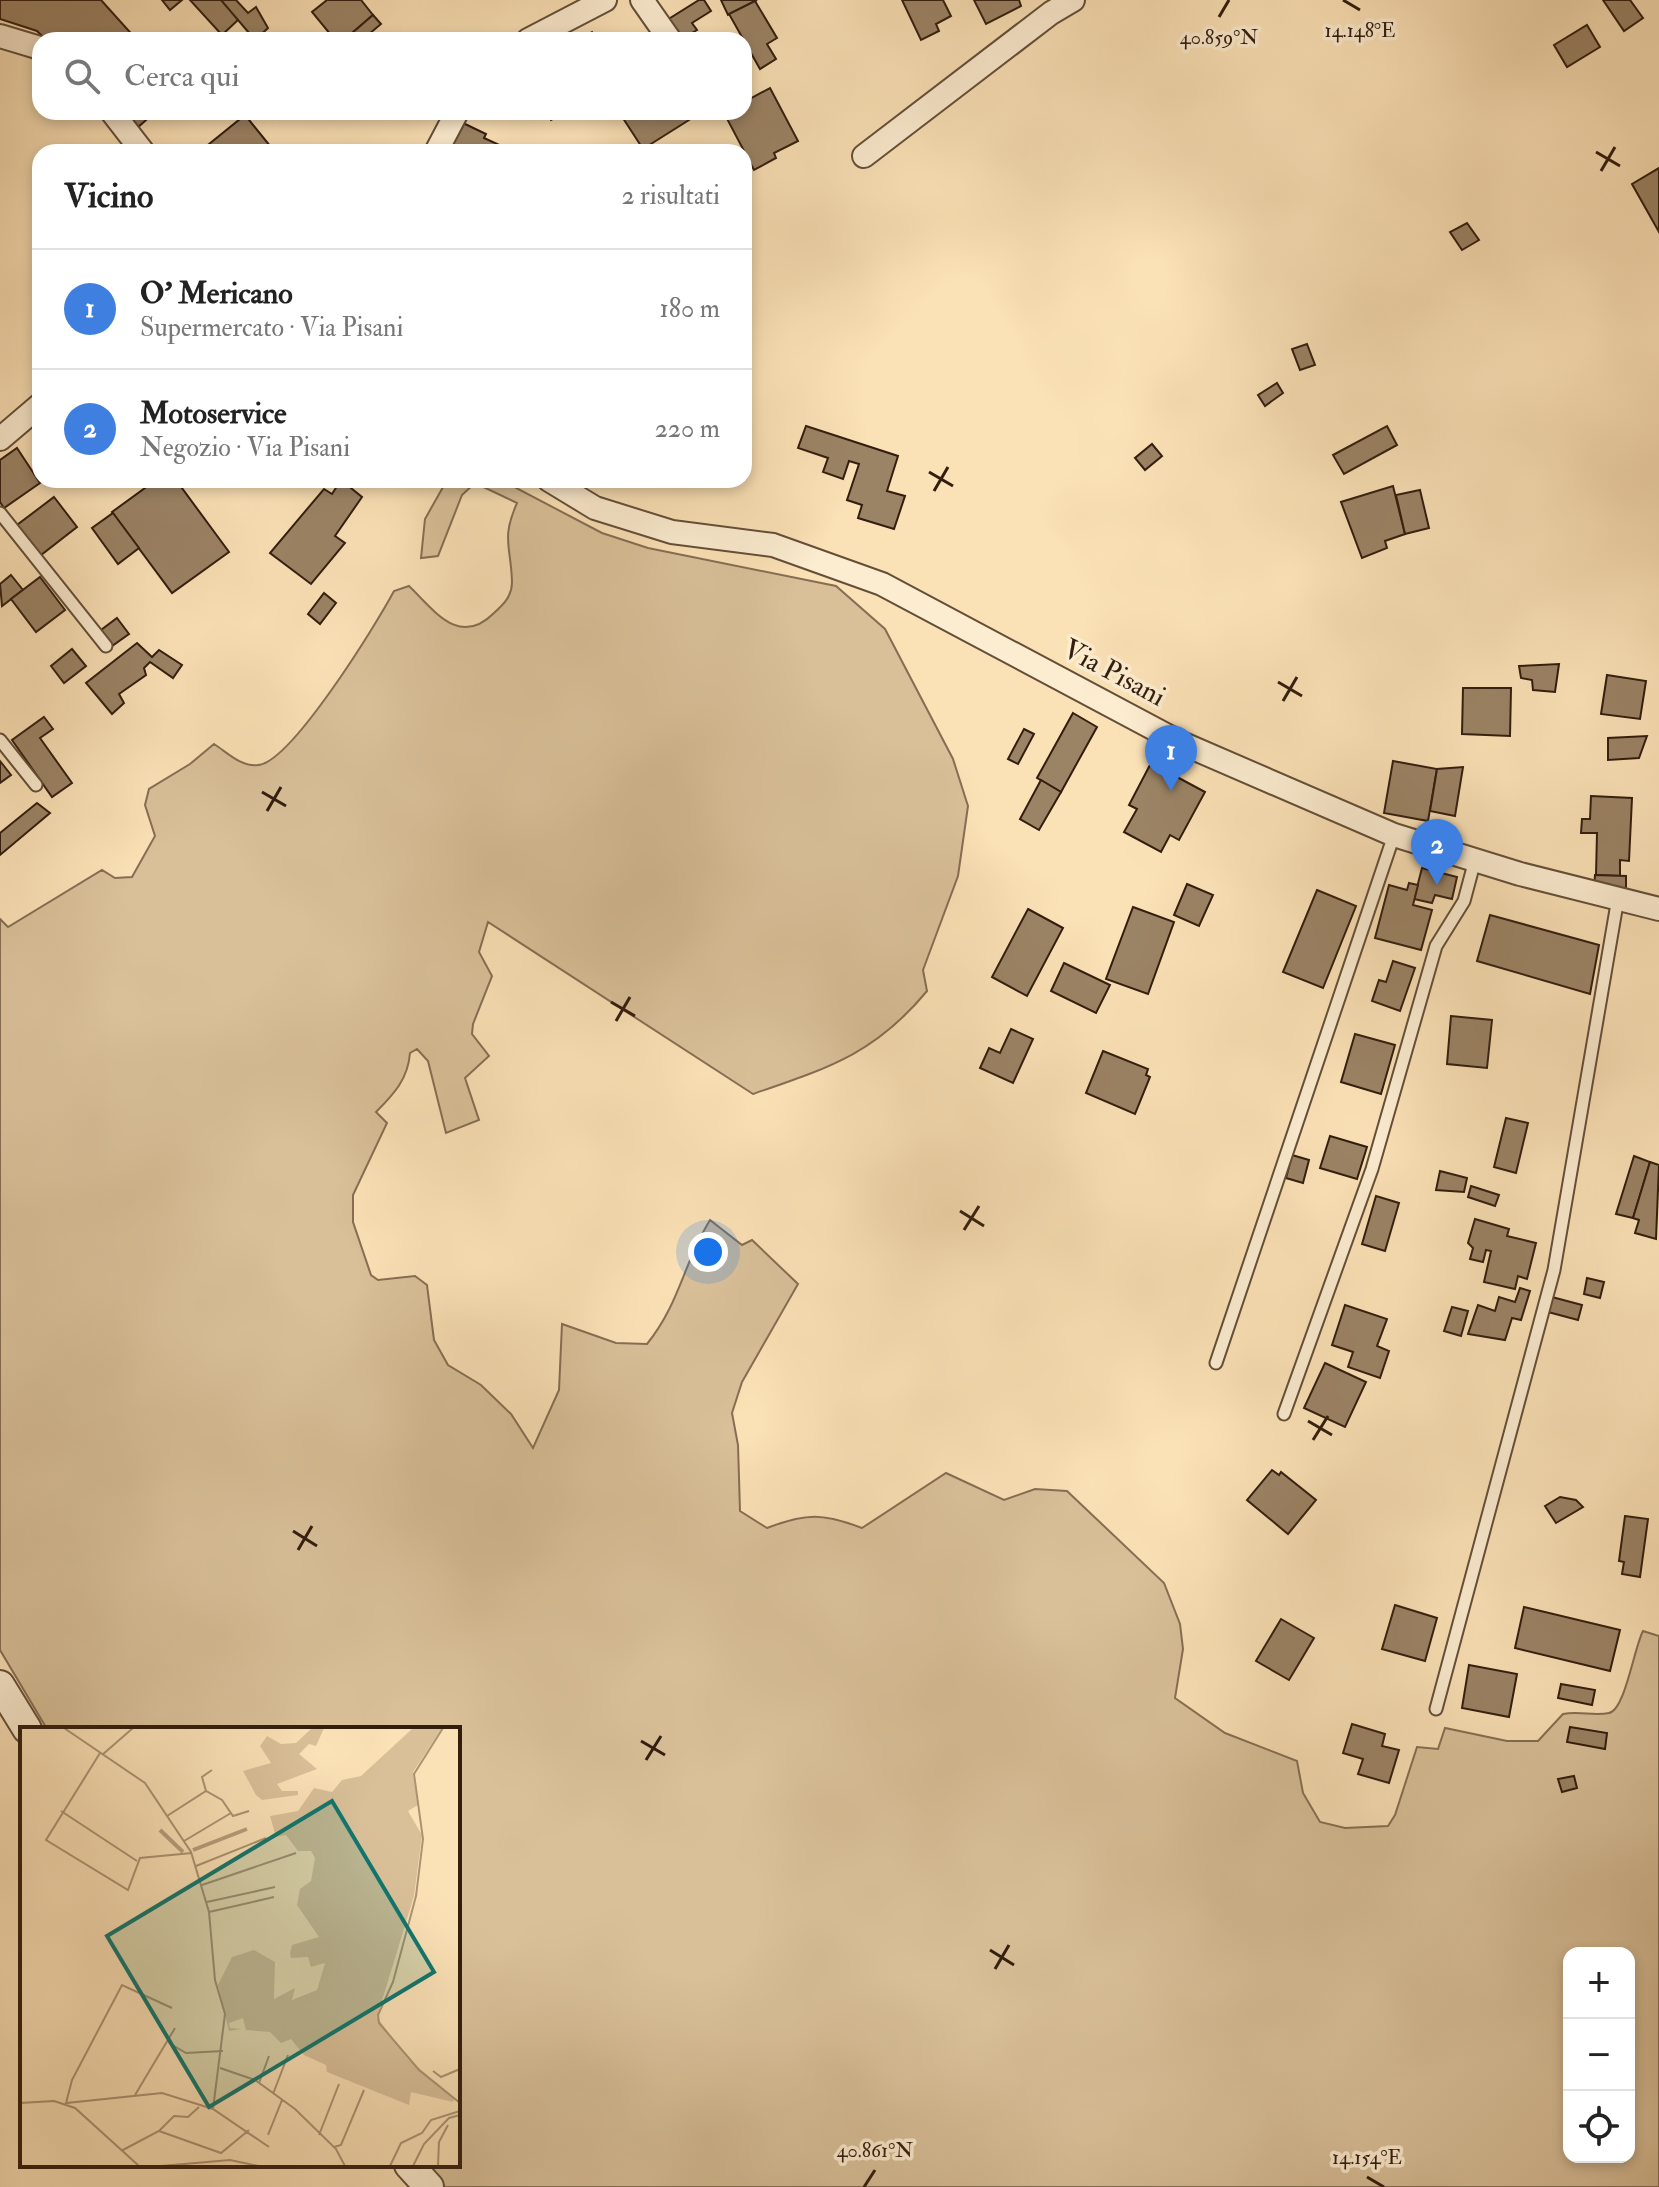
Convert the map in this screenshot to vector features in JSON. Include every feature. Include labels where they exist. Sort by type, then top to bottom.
[{"type":"street","points":[[543,32],[605,0]]},
{"type":"street","points":[[642,0],[664,32]]},
{"type":"street","points":[[864,156],[1051,13],[1073,0]]},
{"type":"street","points":[[0,36],[32,46]]},
{"type":"street","points":[[118,120],[137,144]]},
{"type":"street","points":[[440,144],[453,120]]},
{"type":"street","points":[[0,439],[32,412]]},
{"type":"street","name":"Via Pisani","points":[[562,488],[595,508],[672,532],[773,545],[882,584],[1179,742],[1394,835],[1659,909]]},
{"type":"street","points":[[0,1685],[26,1727]]},
{"type":"street","points":[[411,2167],[429,2187]]},
{"type":"lane","points":[[0,513],[106,646]]},
{"type":"lane","points":[[0,740],[36,785]]},
{"type":"lane","points":[[1216,1363],[1394,835]]},
{"type":"lane","points":[[1284,1414],[1372,1169],[1436,946],[1464,901],[1475,860]]},
{"type":"lane","points":[[1436,1709],[1552,1280],[1618,898]]},
{"type":"shaded area","points":[[442,488],[470,488],[462,495],[438,556],[421,558],[425,519]]},
{"type":"shaded area","points":[[486,488],[516,488],[602,533],[648,548],[836,586],[885,629],[953,759],[968,806],[958,876],[923,970],[927,991],[908,1012],[888,1030],[849,1056],[805,1076],[753,1094],[488,922],[479,952],[492,976],[472,1034],[489,1056],[465,1078],[479,1120],[446,1133],[428,1061],[417,1049],[410,1053],[399,1086],[376,1112],[387,1123],[353,1195],[353,1222],[371,1275],[378,1280],[415,1276],[427,1285],[434,1340],[448,1365],[481,1385],[511,1414],[533,1448],[559,1390],[562,1324],[616,1343],[647,1344],[667,1314],[710,1220],[742,1245],[752,1240],[798,1284],[742,1382],[732,1413],[738,1445],[740,1511],[767,1528],[804,1517],[825,1517],[862,1528],[946,1473],[1004,1500],[1035,1489],[1067,1491],[1164,1583],[1180,1624],[1183,1649],[1175,1698],[1225,1733],[1297,1761],[1303,1793],[1320,1822],[1345,1828],[1388,1826],[1395,1815],[1417,1747],[1438,1749],[1445,1728],[1507,1741],[1538,1741],[1563,1714],[1609,1713],[1620,1701],[1643,1631],[1659,1636],[1659,2187],[445,2187],[427,2167],[460,2167],[460,1727],[46,1727],[0,1650],[0,919],[8,927],[102,870],[115,878],[132,877],[155,836],[145,805],[149,789],[190,764],[214,744],[246,764],[258,765],[273,758],[311,718],[394,591],[409,586],[438,614],[458,626],[469,627],[481,623],[498,610],[512,587],[508,534],[517,503]]},
{"type":"building","points":[[0,0],[101,0],[130,32],[38,32],[0,19]]},
{"type":"building","points":[[162,0],[182,0],[170,10]]},
{"type":"building","points":[[190,0],[221,0],[239,19],[225,32],[219,32]]},
{"type":"building","points":[[221,0],[236,0],[248,13],[256,7],[268,28],[264,32],[248,32]]},
{"type":"building","points":[[327,0],[361,0],[373,15],[353,32],[328,32],[312,12]]},
{"type":"building","points":[[699,0],[704,0],[711,11],[692,23],[697,30],[694,32],[675,32],[667,20]]},
{"type":"building","points":[[721,0],[757,0],[728,15]]},
{"type":"building","points":[[902,0],[943,0],[951,16],[936,24],[939,31],[921,40]]},
{"type":"building","points":[[974,0],[1019,0],[1021,6],[986,24]]},
{"type":"building","points":[[1603,0],[1630,0],[1643,18],[1624,31]]},
{"type":"building","points":[[755,1],[777,38],[767,44],[776,59],[760,69],[752,55],[752,32],[739,32],[729,14]]},
{"type":"building","points":[[373,15],[381,24],[372,32],[353,32]]},
{"type":"building","points":[[1587,25],[1600,47],[1567,67],[1554,45]]},
{"type":"building","points":[[770,88],[798,141],[774,153],[776,158],[754,170],[752,144],[740,144],[728,120],[752,120],[752,98]]},
{"type":"building","points":[[129,120],[146,120],[136,129]]},
{"type":"building","points":[[239,120],[249,120],[269,144],[209,144]]},
{"type":"building","points":[[624,120],[689,120],[651,144],[640,144]]},
{"type":"building","points":[[463,123],[486,134],[484,138],[497,144],[453,144]]},
{"type":"building","points":[[1659,168],[1659,232],[1632,184]]},
{"type":"building","points":[[1467,223],[1479,240],[1462,250],[1450,232]]},
{"type":"building","points":[[1307,344],[1315,365],[1300,370],[1292,349]]},
{"type":"building","points":[[1277,383],[1283,393],[1265,406],[1258,395]]},
{"type":"building","points":[[806,426],[898,456],[887,491],[905,496],[894,529],[858,518],[862,505],[847,500],[859,464],[849,461],[843,479],[823,472],[828,458],[798,448]]},
{"type":"building","points":[[1387,426],[1397,445],[1344,474],[1333,455]]},
{"type":"building","points":[[1152,444],[1162,456],[1145,470],[1135,458]]},
{"type":"building","points":[[17,448],[32,471],[33,488],[4,508],[0,502],[0,460]]},
{"type":"building","points":[[1393,486],[1405,534],[1385,541],[1387,548],[1362,558],[1341,502]]},
{"type":"building","points":[[145,488],[182,488],[229,552],[172,593],[112,512]]},
{"type":"building","points":[[336,488],[351,488],[362,497],[335,536],[345,543],[311,584],[270,553],[324,489],[332,494]]},
{"type":"building","points":[[1420,490],[1429,528],[1405,534],[1396,495]]},
{"type":"building","points":[[54,497],[77,527],[41,555],[17,525]]},
{"type":"building","points":[[113,513],[139,548],[118,564],[92,528]]},
{"type":"building","points":[[11,575],[23,590],[2,606],[0,584]]},
{"type":"building","points":[[40,577],[65,610],[36,632],[11,599]]},
{"type":"building","points":[[324,593],[336,603],[320,624],[308,614]]},
{"type":"building","points":[[117,618],[129,634],[112,646],[101,630]]},
{"type":"building","points":[[137,643],[152,657],[159,650],[182,665],[173,678],[150,662],[144,668],[146,675],[119,694],[124,703],[112,714],[86,683]]},
{"type":"building","points":[[72,649],[86,666],[64,683],[51,666]]},
{"type":"building","points":[[1559,664],[1555,692],[1533,690],[1532,680],[1521,678],[1519,666]]},
{"type":"building","points":[[1607,675],[1646,681],[1640,719],[1601,714]]},
{"type":"building","points":[[1463,688],[1511,688],[1510,736],[1462,734]]},
{"type":"building","points":[[1073,713],[1097,727],[1061,792],[1037,778]]},
{"type":"building","points":[[44,717],[53,729],[40,738],[72,783],[52,797],[12,740]]},
{"type":"building","points":[[1024,729],[1034,734],[1018,764],[1008,759]]},
{"type":"building","points":[[1647,736],[1639,758],[1608,760],[1608,738]]},
{"type":"building","points":[[0,761],[11,775],[0,783]]},
{"type":"building","points":[[1393,761],[1437,769],[1428,821],[1384,813]]},
{"type":"building","points":[[1151,763],[1205,792],[1179,840],[1170,835],[1161,852],[1124,832],[1137,809],[1129,805]]},
{"type":"building","points":[[1463,767],[1455,816],[1430,811],[1437,769]]},
{"type":"building","points":[[1041,780],[1061,792],[1039,830],[1020,819]]},
{"type":"building","points":[[1591,796],[1632,798],[1629,861],[1620,860],[1620,876],[1596,875],[1597,833],[1581,833],[1582,819],[1590,819]]},
{"type":"building","points":[[37,803],[50,813],[0,855],[0,833]]},
{"type":"building","points":[[1422,868],[1457,877],[1452,899],[1435,895],[1432,903],[1414,899]]},
{"type":"building","points":[[1595,875],[1626,876],[1626,889],[1594,888]]},
{"type":"building","points":[[1409,883],[1418,885],[1413,905],[1432,910],[1421,950],[1375,938],[1389,885],[1407,890]]},
{"type":"building","points":[[1187,884],[1213,895],[1199,926],[1174,915]]},
{"type":"building","points":[[1317,890],[1356,906],[1323,988],[1283,972]]},
{"type":"building","points":[[1133,907],[1174,922],[1148,994],[1106,979]]},
{"type":"building","points":[[1028,909],[1063,928],[1027,996],[992,977]]},
{"type":"building","points":[[1490,915],[1599,945],[1590,994],[1477,961]]},
{"type":"building","points":[[1393,961],[1415,968],[1400,1011],[1372,1001],[1379,980],[1386,982]]},
{"type":"building","points":[[1064,963],[1110,985],[1096,1013],[1051,991]]},
{"type":"building","points":[[1451,1016],[1492,1020],[1487,1068],[1447,1064]]},
{"type":"building","points":[[1011,1029],[1033,1039],[1013,1083],[980,1068],[989,1048],[1000,1053]]},
{"type":"building","points":[[1355,1034],[1395,1045],[1381,1094],[1341,1082]]},
{"type":"building","points":[[1103,1051],[1148,1069],[1146,1075],[1150,1077],[1135,1114],[1086,1093]]},
{"type":"building","points":[[1506,1118],[1528,1123],[1516,1173],[1494,1167]]},
{"type":"building","points":[[1330,1136],[1367,1147],[1357,1179],[1320,1168]]},
{"type":"building","points":[[1292,1155],[1309,1160],[1303,1183],[1286,1178]]},
{"type":"building","points":[[1634,1156],[1650,1162],[1633,1218],[1616,1214]]},
{"type":"building","points":[[1650,1162],[1659,1165],[1656,1239],[1635,1233],[1639,1220],[1633,1218]]},
{"type":"building","points":[[1440,1171],[1467,1178],[1464,1192],[1436,1190]]},
{"type":"building","points":[[1471,1186],[1499,1195],[1495,1206],[1468,1197]]},
{"type":"building","points":[[1376,1196],[1399,1203],[1385,1251],[1362,1244]]},
{"type":"building","points":[[1475,1219],[1509,1229],[1507,1236],[1536,1243],[1527,1279],[1518,1276],[1515,1289],[1484,1282],[1491,1251],[1486,1250],[1483,1262],[1470,1259],[1473,1248],[1468,1243]]},
{"type":"building","points":[[1587,1278],[1604,1282],[1600,1298],[1584,1294]]},
{"type":"building","points":[[1520,1288],[1530,1291],[1521,1320],[1512,1318],[1505,1340],[1468,1334],[1478,1305],[1495,1311],[1499,1297],[1515,1302]]},
{"type":"building","points":[[1552,1297],[1582,1305],[1578,1320],[1548,1312]]},
{"type":"building","points":[[1345,1305],[1387,1319],[1377,1346],[1389,1351],[1380,1378],[1348,1367],[1353,1352],[1332,1345]]},
{"type":"building","points":[[1452,1307],[1468,1311],[1461,1336],[1444,1331]]},
{"type":"building","points":[[1325,1363],[1366,1382],[1345,1427],[1304,1408]]},
{"type":"building","points":[[1272,1470],[1279,1475],[1281,1472],[1316,1500],[1288,1534],[1247,1500]]},
{"type":"building","points":[[1560,1497],[1576,1500],[1583,1507],[1556,1523],[1545,1506]]},
{"type":"building","points":[[1625,1516],[1648,1519],[1640,1577],[1622,1574],[1624,1562],[1619,1561]]},
{"type":"building","points":[[1395,1605],[1437,1618],[1425,1661],[1382,1649]]},
{"type":"building","points":[[1524,1607],[1620,1630],[1610,1671],[1515,1648]]},
{"type":"building","points":[[1281,1619],[1314,1638],[1289,1680],[1256,1661]]},
{"type":"building","points":[[1469,1665],[1517,1674],[1509,1717],[1462,1708]]},
{"type":"building","points":[[1561,1684],[1595,1690],[1592,1705],[1558,1698]]},
{"type":"building","points":[[1352,1724],[1385,1734],[1382,1746],[1399,1750],[1389,1783],[1358,1774],[1363,1759],[1343,1753]]},
{"type":"building","points":[[1570,1727],[1607,1733],[1605,1749],[1567,1742]]},
{"type":"building","points":[[1574,1776],[1577,1788],[1562,1792],[1558,1779]]},
{"type":"place","name":"O' Mericano","points":[[1171,791]]},
{"type":"place","name":"Motoservice","points":[[1437,885]]}]
